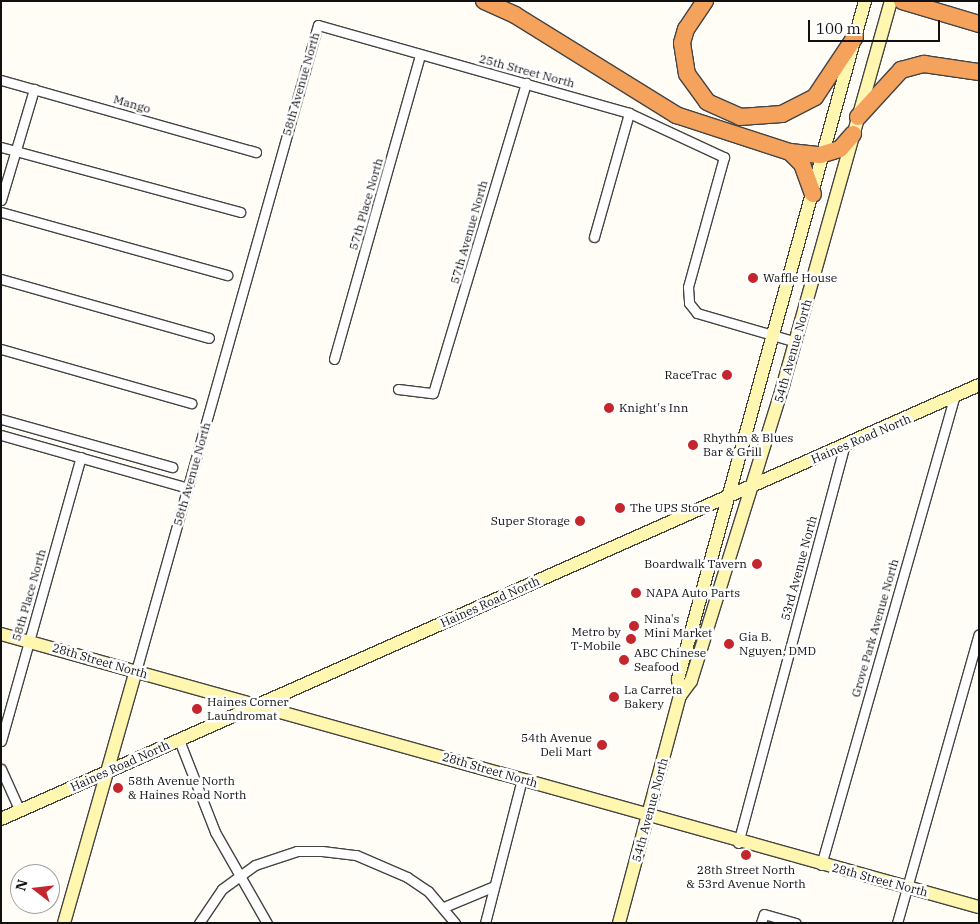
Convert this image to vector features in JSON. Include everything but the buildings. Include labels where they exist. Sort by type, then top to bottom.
[{"type":"highway","points":[[484,1],[516,15],[676,115],[790,152],[824,154],[840,149],[853,134]]},
{"type":"highway","points":[[705,1],[691,17],[682,43],[686,74],[707,102],[740,117],[782,114],[816,97],[855,36]]},
{"type":"highway","points":[[891,1],[943,13]]},
{"type":"highway","points":[[902,1],[979,24]]},
{"type":"highway","points":[[858,117],[901,70],[924,64],[979,72]]},
{"type":"highway","points":[[790,152],[802,164],[813,194]]},
{"type":"street","name":"54th Avenue North","points":[[619,923],[680,696],[678,679],[732,494],[866,1]]},
{"type":"street","name":"54th Avenue North","points":[[680,696],[691,681],[796,342],[891,1]]},
{"type":"street","name":"25th Street North","points":[[318,25],[629,113],[724,157],[688,287],[689,303],[697,313],[774,336]]},
{"type":"street","name":"58th Avenue North","points":[[64,923],[109,770],[318,25]]},
{"type":"street","name":"57th Place North","points":[[334,359],[420,55]]},
{"type":"street","name":"Mango","points":[[1,80],[256,152]]},
{"type":"street","name":"57th Avenue North","points":[[398,389],[430,395],[436,388],[526,83]]},
{"type":"street","points":[[1,200],[34,89]]},
{"type":"street","points":[[594,237],[629,113]]},
{"type":"street","points":[[1,147],[240,212]]},
{"type":"street","points":[[1,212],[227,275]]},
{"type":"street","points":[[1,280],[209,338]]},
{"type":"street","points":[[774,336],[796,342]]},
{"type":"street","points":[[1,349],[191,403]]},
{"type":"street","name":"Haines Road North","points":[[1,820],[109,770],[979,385]]},
{"type":"street","name":"Grove Park Avenue North","points":[[821,865],[954,397]]},
{"type":"street","points":[[1,418],[172,467]]},
{"type":"street","points":[[1,435],[188,488]]},
{"type":"street","name":"53rd Avenue North","points":[[738,843],[845,445]]},
{"type":"street","name":"58th Place North","points":[[1,741],[81,457]]},
{"type":"street","name":"28th Street North","points":[[1,634],[522,779],[738,843],[907,887],[979,908]]},
{"type":"street","points":[[896,923],[974,666],[979,634]]},
{"type":"street","points":[[179,740],[215,832],[238,877],[267,923]]},
{"type":"street","points":[[1,769],[20,811]]},
{"type":"street","points":[[485,923],[492,887],[522,779]]},
{"type":"street","points":[[199,923],[222,889],[238,877],[255,865],[297,851],[356,856],[407,877],[444,907],[455,923]]},
{"type":"street","points":[[444,907],[492,887]]},
{"type":"street","points":[[763,918],[796,923]]},
{"type":"place","name":"Waffle House","points":[[753,278]]},
{"type":"place","name":"RaceTrac","points":[[727,375]]},
{"type":"place","name":"Knight's Inn","points":[[609,408]]},
{"type":"place","name":"Rhythm & Blues Bar & Grill","points":[[693,445]]},
{"type":"place","name":"The UPS Store","points":[[620,508]]},
{"type":"place","name":"Super Storage","points":[[580,521]]},
{"type":"place","name":"Boardwalk Tavern","points":[[757,564]]},
{"type":"place","name":"NAPA Auto Parts","points":[[636,593]]},
{"type":"place","name":"Nina's Mini Market","points":[[634,626]]},
{"type":"place","name":"Metro by T-Mobile","points":[[631,639]]},
{"type":"place","name":"Gia B. Nguyen, DMD","points":[[729,644]]},
{"type":"place","name":"ABC Chinese Seafood","points":[[624,660]]},
{"type":"place","name":"La Carreta Bakery","points":[[614,697]]},
{"type":"place","name":"Haines Corner Laundromat","points":[[197,709]]},
{"type":"place","name":"54th Avenue Deli Mart","points":[[602,745]]},
{"type":"place","name":"58th Avenue North & Haines Road North","points":[[118,788]]},
{"type":"place","name":"28th Street North & 53rd Avenue North","points":[[746,855]]}]
